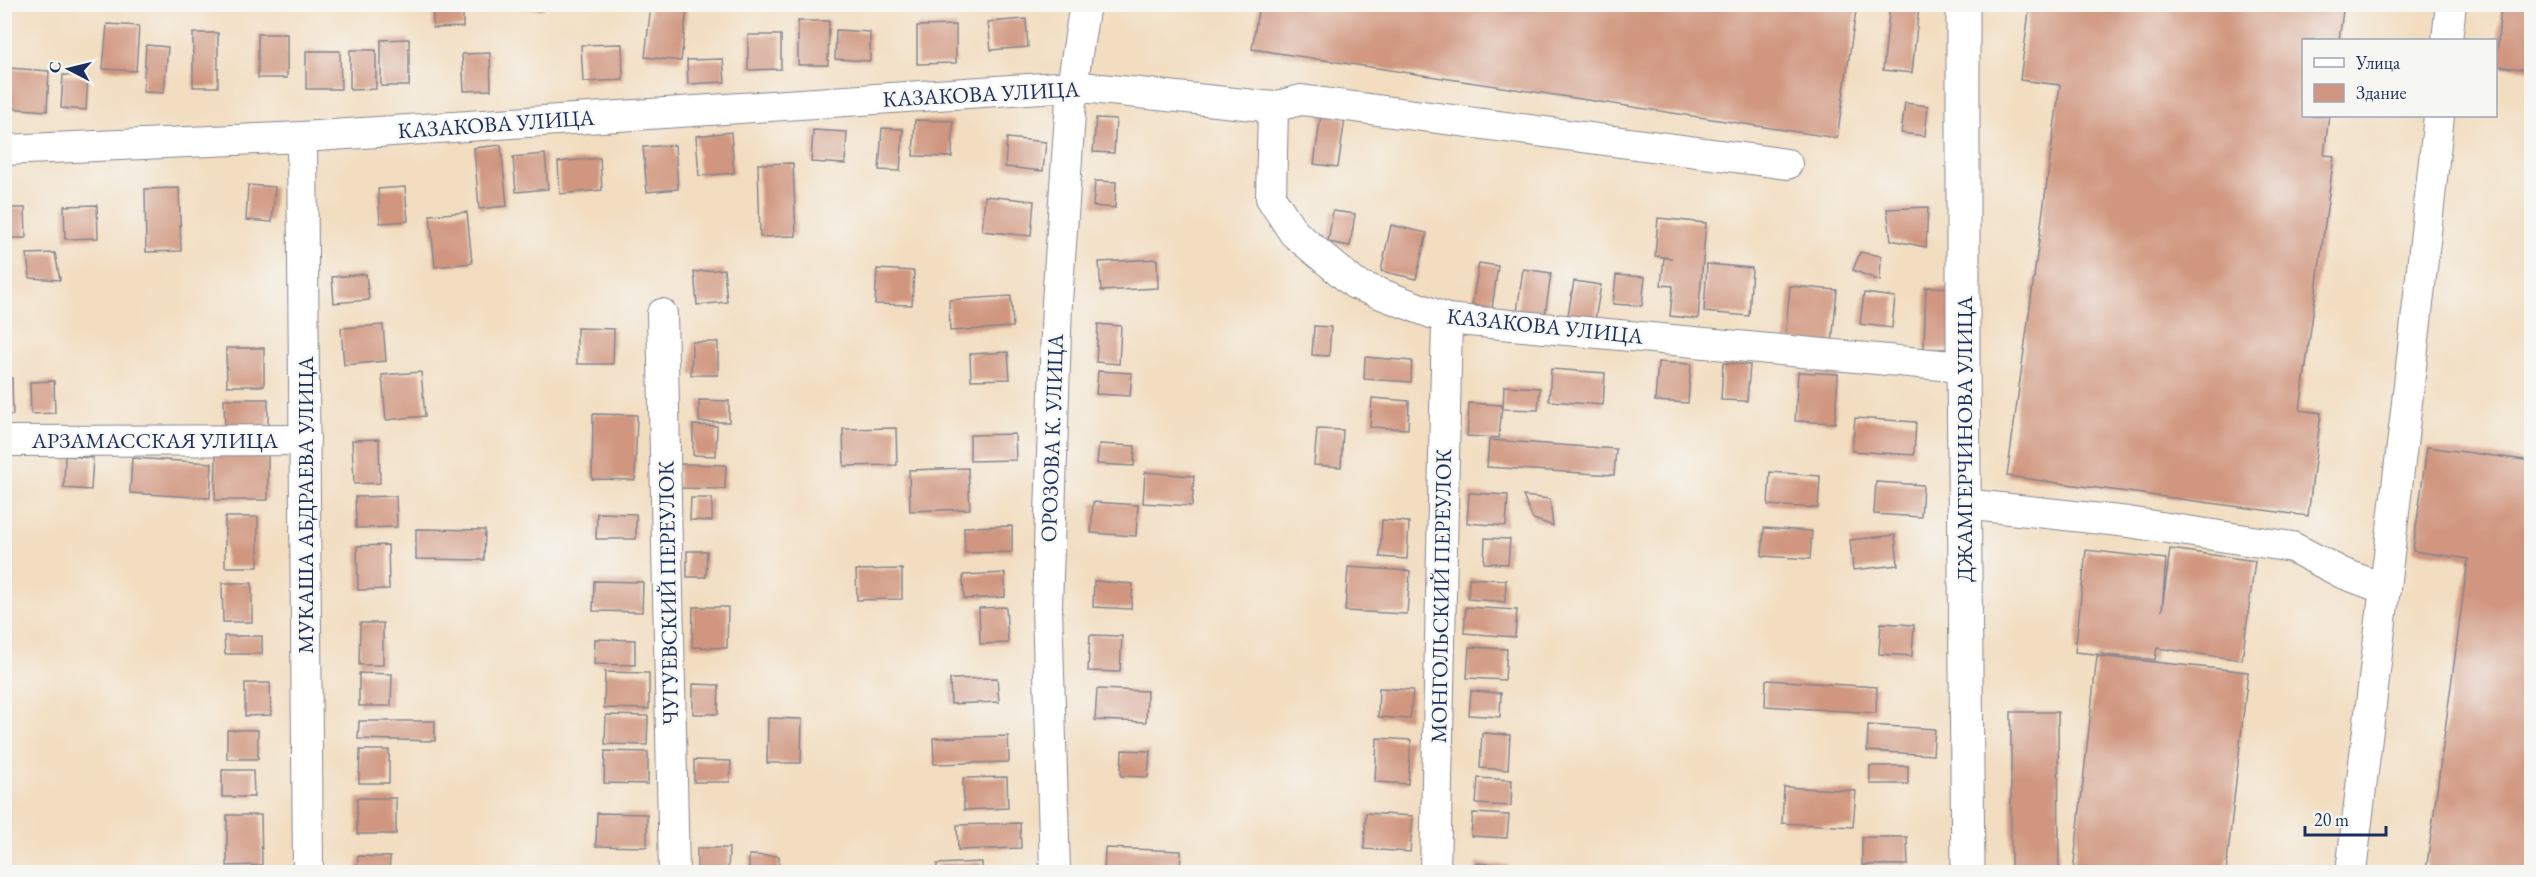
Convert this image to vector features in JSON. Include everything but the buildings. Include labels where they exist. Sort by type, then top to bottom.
[{"type":"street","name":"ОРОЗОВА К. УЛИЦА","points":[[1055,873],[1047,606],[1057,302],[1072,86],[1085,4]]},
{"type":"street","name":"ДЖАМГЕРЧИНОВА УЛИЦА","points":[[1963,4],[1963,367],[1968,873]]},
{"type":"street","points":[[2447,39],[2451,4]]},
{"type":"street","name":"КАЗАКОВА УЛИЦА","points":[[4,150],[302,137],[1072,86],[1273,107],[1271,198],[1294,233],[1356,284],[1447,319],[1963,367]]},
{"type":"street","points":[[1273,107],[1301,100],[1787,164]]},
{"type":"street","points":[[2351,873],[2439,117]]},
{"type":"street","name":"МУКАША АБДРАЕВА УЛИЦА","points":[[302,137],[308,873]]},
{"type":"street","name":"ЧУГУЕВСКИЙ ПЕРЕУЛОК","points":[[662,314],[674,873]]},
{"type":"street","name":"МОНГОЛЬСКИЙ ПЕРЕУЛОК","points":[[1435,873],[1447,319]]},
{"type":"street","name":"АРЗАМАССКАЯ УЛИЦА","points":[[4,441],[305,440]]},
{"type":"street","points":[[1964,504],[2128,522],[2292,547],[2342,573],[2385,589]]}]
